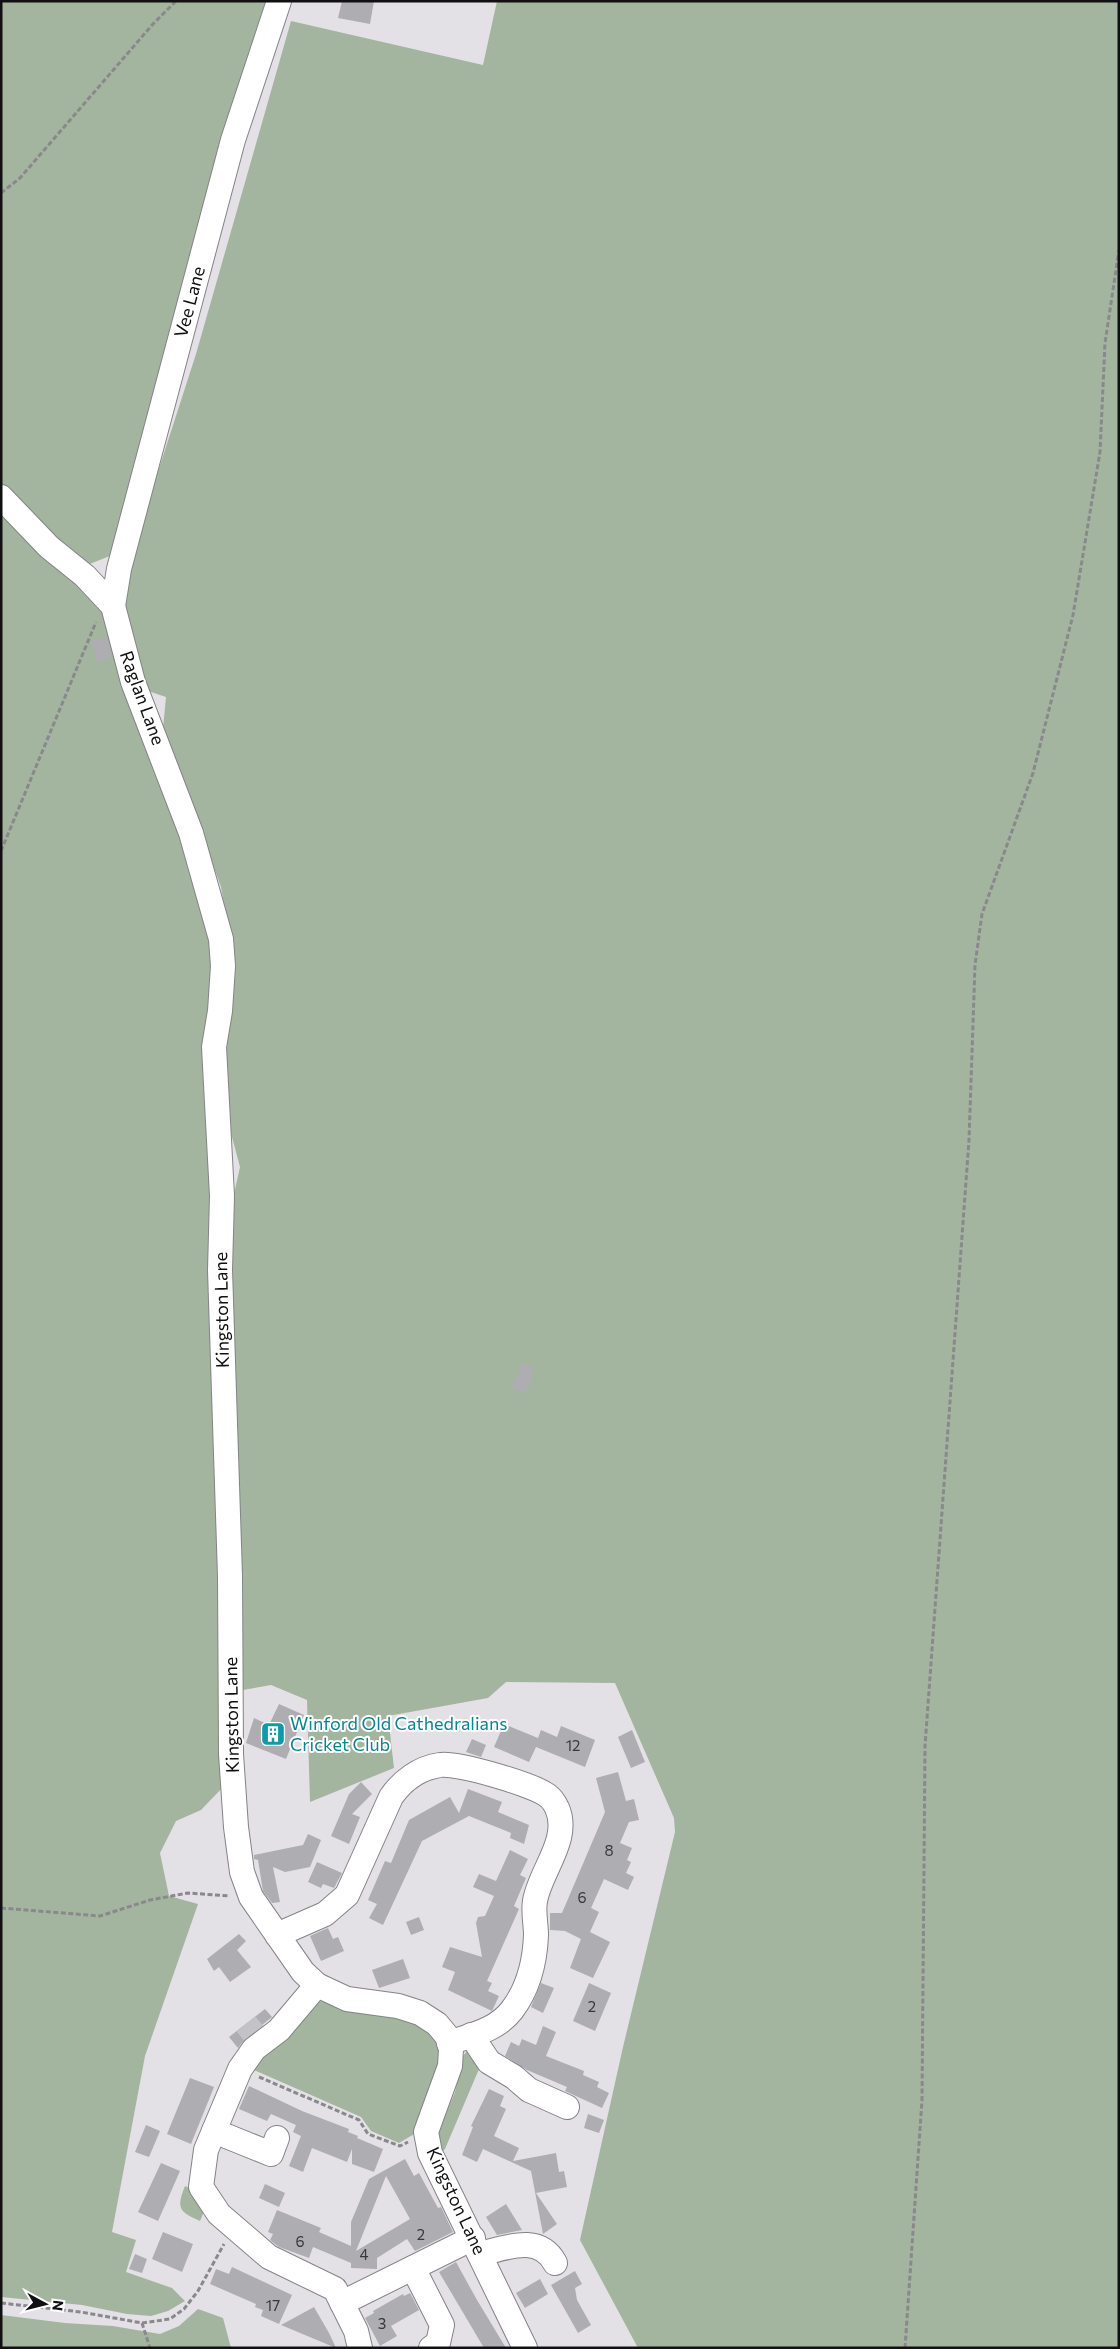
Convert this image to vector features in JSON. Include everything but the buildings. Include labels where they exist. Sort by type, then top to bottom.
[{"type":"street","name":"Vee Lane","points":[[110,602],[233,140],[278,1]]},
{"type":"street","name":"Raglan Lane","points":[[1,497],[49,547],[85,576],[110,602],[133,682],[191,833],[221,939]]},
{"type":"street","points":[[85,576],[119,568]]},
{"type":"street","name":"Kingston Lane","points":[[221,939],[223,966],[221,1002],[214,1048],[222,1196],[220,1270],[230,1576],[231,1754],[236,1828],[242,1872],[251,1897],[303,1972],[317,1985],[347,2000],[398,2006],[420,2013],[436,2024],[447,2036],[451,2049],[450,2066],[426,2132],[430,2153],[525,2348]]},
{"type":"street","points":[[278,1935],[326,1914],[347,1895],[391,1797],[400,1784],[414,1775],[441,1764],[460,1766],[535,1788],[549,1796],[561,1820],[558,1840],[534,1902],[536,1937],[533,1961],[524,1991],[511,2011],[493,2027],[449,2043]]},
{"type":"street","points":[[317,1985],[279,2030],[259,2040],[240,2069],[206,2150],[200,2187],[219,2214],[269,2257],[335,2290],[356,2331],[360,2348]]},
{"type":"street","points":[[472,2035],[489,2062],[514,2077],[529,2090],[567,2107]]},
{"type":"street","points":[[214,2131],[270,2154],[277,2138]]},
{"type":"street","points":[[342,2303],[413,2268],[476,2246],[533,2244],[540,2246],[550,2254],[555,2263]]},
{"type":"street","points":[[413,2268],[442,2326],[438,2343],[431,2348]]},
{"type":"path","points":[[1,193],[20,178],[153,24],[176,1]]},
{"type":"path","points":[[905,2348],[922,2100],[925,1746],[968,1150],[975,966],[982,914],[1033,773],[1073,614],[1100,452],[1105,343],[1119,250]]},
{"type":"path","points":[[1,850],[110,602]]},
{"type":"path","points":[[1,1908],[100,1916],[150,1900],[188,1893],[251,1897]]},
{"type":"path","points":[[240,2069],[359,2120],[368,2134],[400,2146],[426,2132]]},
{"type":"path","points":[[1,2303],[81,2312],[142,2323],[170,2319],[184,2309],[198,2291],[211,2264],[234,2228]]},
{"type":"path","points":[[142,2323],[150,2348]]},
{"type":"green space","points":[[1,1],[269,1],[110,556],[87,565],[58,544],[1,483]]},
{"type":"green space","points":[[497,1],[1119,1],[1119,2348],[638,2348],[580,2240],[623,2047],[675,1832],[674,1818],[615,1683],[506,1682],[488,1698],[388,1716],[394,1768],[310,1802],[307,1700],[271,1685],[237,1691],[231,1207],[240,1167],[228,1122],[222,1062],[232,954],[221,887],[163,728],[166,697],[145,690],[122,600],[122,583],[196,354],[291,21],[483,65]]},
{"type":"green space","points":[[1,505],[107,611],[209,929],[214,963],[213,1147],[224,1786],[201,1810],[176,1821],[160,1853],[169,1896],[198,1904],[145,2056],[112,2232],[136,2240],[126,2272],[172,2288],[185,2301],[168,2311],[151,2316],[127,2314],[82,2305],[1,2297]]},
{"type":"green space","points":[[321,2001],[411,2016],[436,2036],[444,2054],[421,2130],[399,2143],[371,2131],[361,2117],[252,2069],[256,2061],[314,2004]]},
{"type":"green space","points":[[467,2051],[482,2062],[445,2149],[439,2154],[438,2133],[455,2092],[463,2056]]},
{"type":"green space","points":[[185,2186],[198,2192],[205,2209],[200,2221],[188,2215],[181,2208],[180,2204]]},
{"type":"green space","points":[[198,2309],[223,2318],[231,2348],[1,2348],[1,2315],[65,2323],[113,2326],[160,2334],[179,2326]]},
{"type":"tunnel","points":[[246,2024],[256,2036]]},
{"type":"place","name":"Winford Old Cathedralians Cricket Club","points":[[273,1734]]}]
